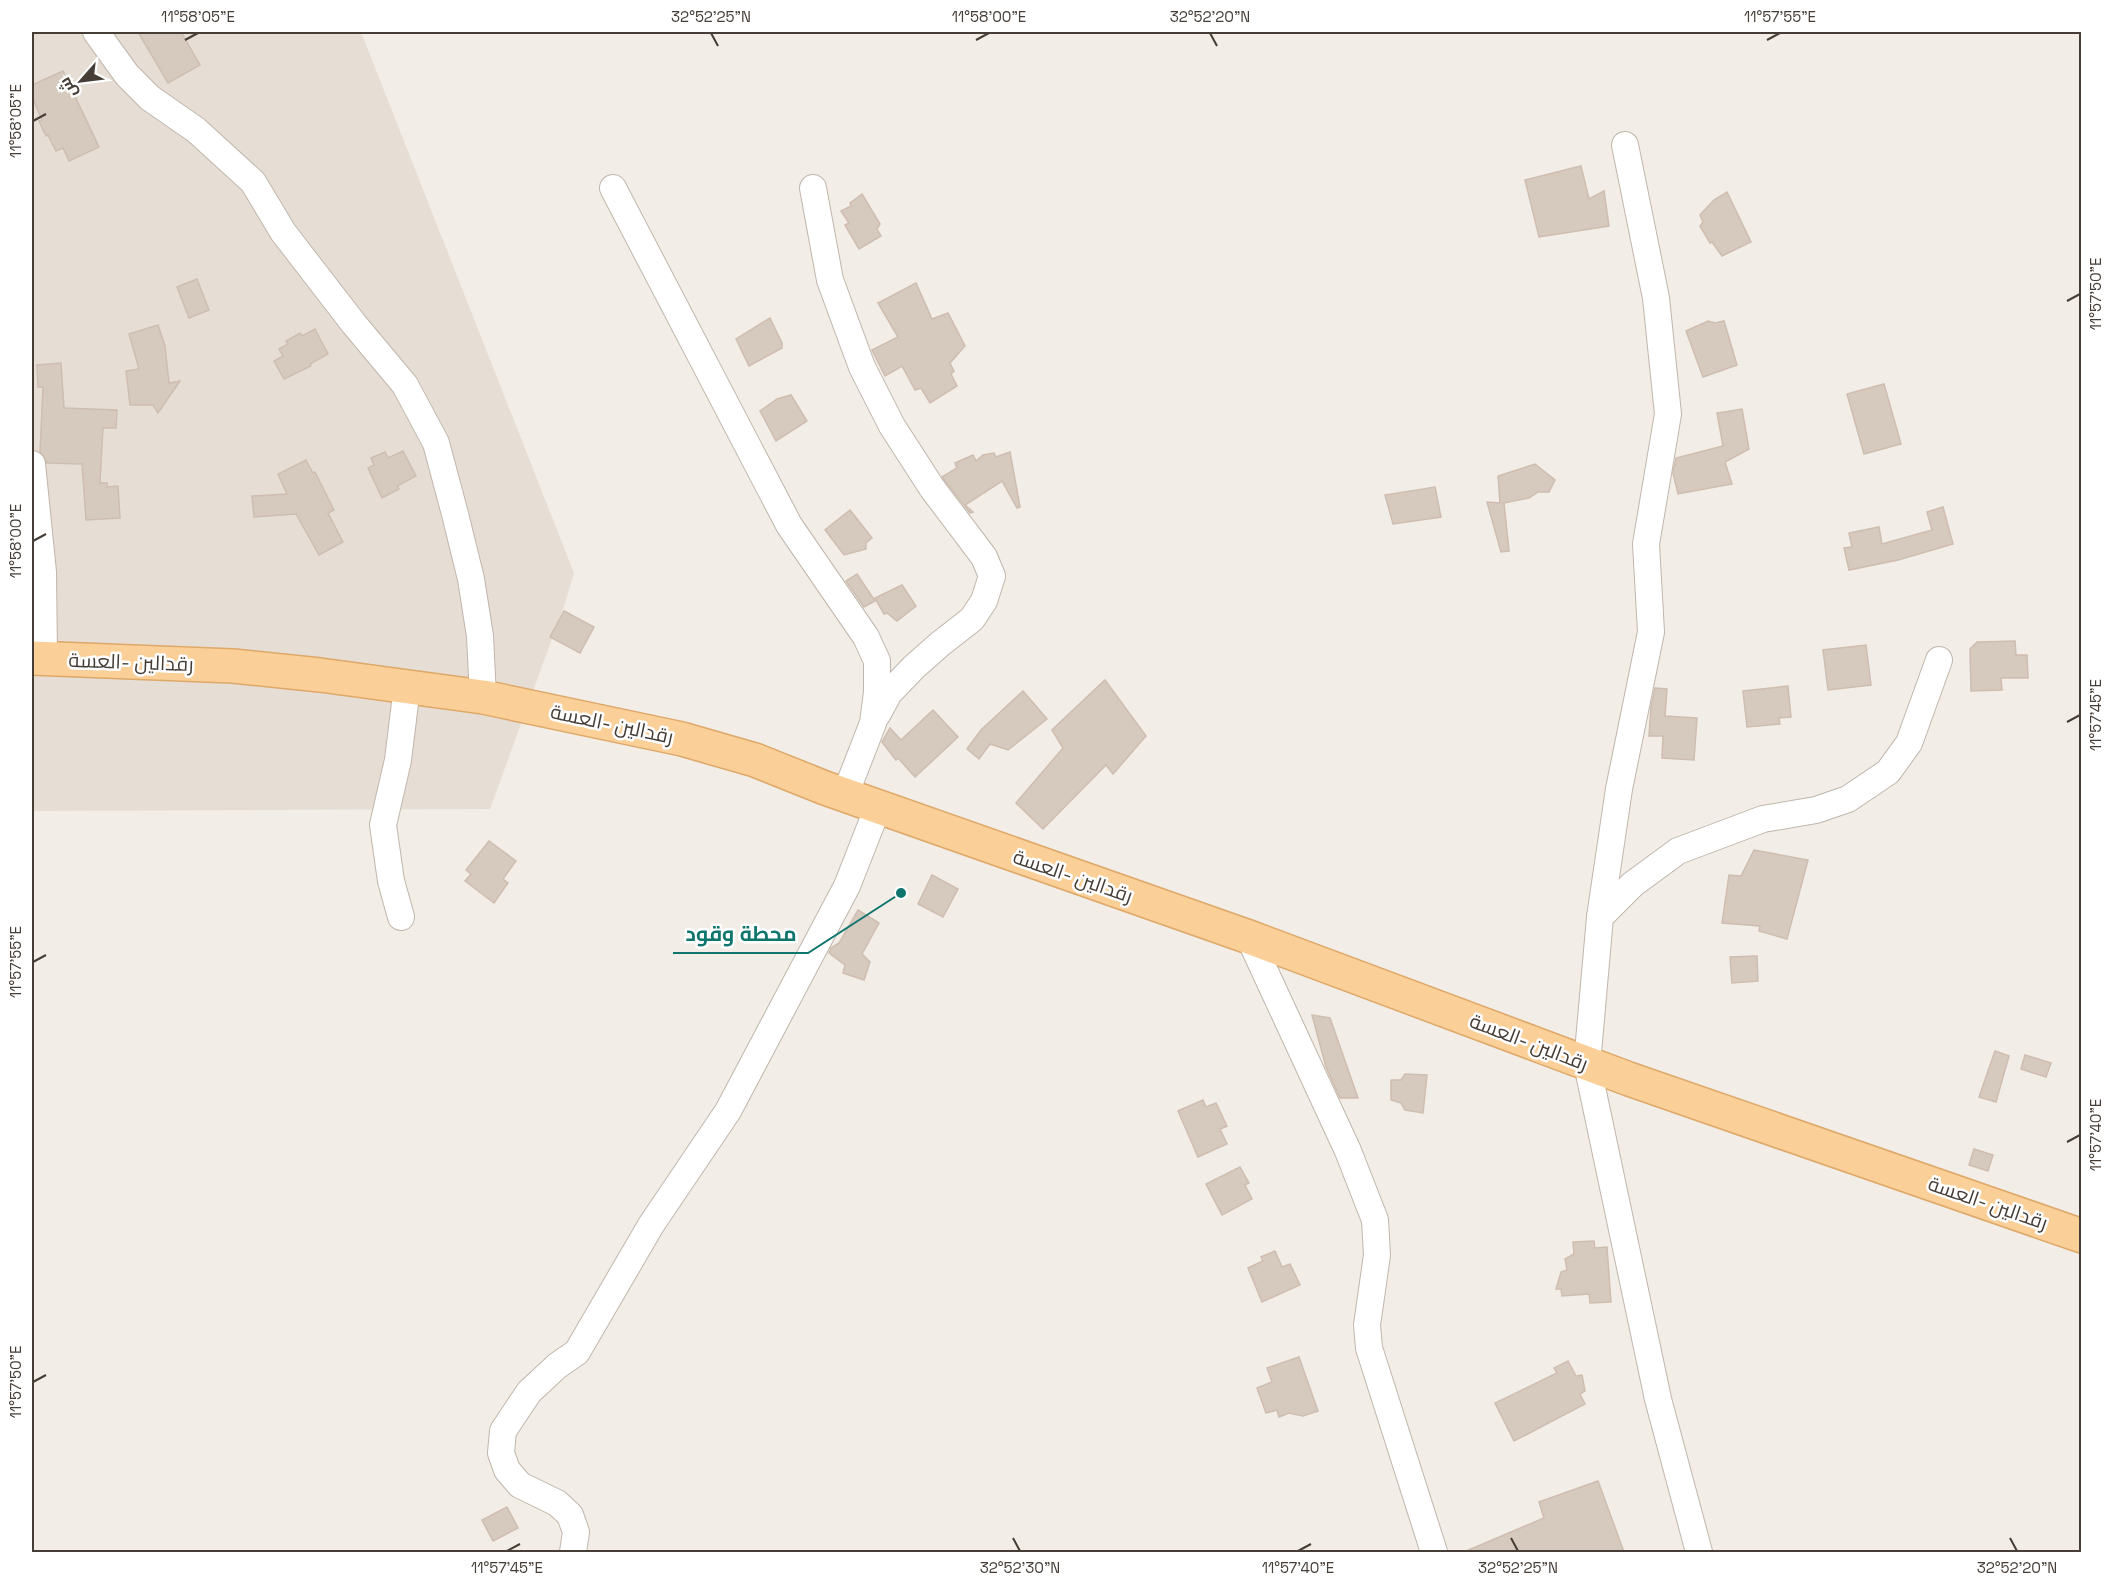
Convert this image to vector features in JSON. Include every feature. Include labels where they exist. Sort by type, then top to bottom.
[{"type":"main road","name":"رقدالين -العسة","points":[[38,658],[233,666],[407,687],[483,697],[682,739],[755,760],[878,807],[1249,937],[1587,1064],[2082,1236]]},
{"type":"street","points":[[96,32],[127,75],[150,98],[196,130],[253,182],[283,232],[354,324],[405,385],[436,443],[455,513],[471,579],[480,636],[483,697]]},
{"type":"street","points":[[1625,146],[1656,298],[1668,414],[1646,544],[1651,632],[1618,789],[1600,917],[1587,1064],[1658,1399],[1698,1552]]},
{"type":"street","points":[[613,188],[789,525],[866,637],[877,662],[877,692],[873,723]]},
{"type":"street","points":[[813,188],[830,280],[862,367],[892,426],[932,488],[984,557],[992,576],[984,601],[972,619],[931,652],[889,693],[873,723],[845,795]]},
{"type":"street","points":[[32,465],[43,573],[38,658]]},
{"type":"street","points":[[1600,917],[1633,884],[1678,851],[1763,819],[1816,810],[1848,799],[1888,772],[1909,743],[1939,660]]},
{"type":"street","points":[[401,917],[391,881],[383,825],[398,760],[407,687]]},
{"type":"street","points":[[573,1552],[576,1532],[570,1515],[557,1503],[520,1485],[507,1470],[501,1453],[503,1431],[529,1392],[557,1366],[577,1352],[651,1225],[728,1111],[847,886],[878,807]]},
{"type":"street","points":[[1249,937],[1348,1151],[1375,1220],[1377,1255],[1367,1325],[1369,1348],[1434,1552]]},
{"type":"shaded area","points":[[32,32],[361,32],[574,573],[490,809],[32,811]]},
{"type":"building","points":[[138,32],[181,32],[200,65],[168,83]]},
{"type":"building","points":[[63,71],[99,147],[69,161],[63,148],[56,151],[48,135],[46,136],[32,97],[32,85]]},
{"type":"building","points":[[1581,166],[1589,199],[1604,191],[1609,226],[1539,237],[1525,180]]},
{"type":"building","points":[[1727,192],[1751,242],[1722,256],[1712,242],[1710,243],[1700,226],[1703,222],[1700,215],[1714,200]]},
{"type":"building","points":[[862,194],[880,224],[877,229],[881,236],[859,249],[845,225],[849,223],[841,211],[851,206],[850,203]]},
{"type":"building","points":[[197,279],[209,310],[189,318],[177,287]]},
{"type":"building","points":[[916,283],[932,319],[948,313],[965,346],[950,363],[954,371],[951,374],[957,386],[930,403],[921,388],[915,390],[902,366],[885,376],[872,350],[898,337],[878,303]]},
{"type":"building","points":[[770,318],[782,343],[782,348],[749,366],[736,339]]},
{"type":"building","points":[[1708,321],[1715,323],[1724,321],[1737,365],[1703,377],[1686,331]]},
{"type":"building","points":[[158,325],[165,346],[169,383],[180,381],[158,413],[153,405],[130,405],[126,371],[139,369],[129,334]]},
{"type":"building","points":[[315,329],[328,354],[310,364],[311,366],[284,379],[274,361],[283,356],[279,349],[288,344],[286,341],[300,333],[302,336]]},
{"type":"building","points":[[61,363],[64,408],[117,410],[116,428],[103,428],[100,483],[107,483],[107,487],[118,486],[120,518],[86,520],[82,464],[47,463],[40,452],[43,387],[38,387],[37,365]]},
{"type":"building","points":[[1884,384],[1901,444],[1864,454],[1847,394]]},
{"type":"building","points":[[791,395],[807,421],[776,441],[760,411],[777,399]]},
{"type":"building","points":[[1742,409],[1749,449],[1725,462],[1732,484],[1678,494],[1673,473],[1676,458],[1723,446],[1717,413]]},
{"type":"building","points":[[403,451],[416,476],[397,486],[399,489],[382,498],[368,468],[374,465],[371,458],[385,452],[388,458]]},
{"type":"building","points":[[1010,452],[1020,507],[1017,508],[1002,481],[965,505],[973,512],[970,513],[942,477],[957,468],[955,463],[973,455],[976,461],[983,455],[994,453],[996,457]]},
{"type":"building","points":[[306,460],[313,473],[315,472],[334,510],[328,513],[343,542],[319,555],[296,514],[254,517],[252,496],[287,494],[278,474]]},
{"type":"building","points":[[1535,464],[1555,480],[1549,492],[1538,492],[1529,498],[1504,503],[1509,551],[1501,552],[1487,502],[1500,503],[1498,476]]},
{"type":"building","points":[[1435,487],[1441,517],[1393,524],[1385,495]]},
{"type":"building","points":[[1943,507],[1953,544],[1898,560],[1849,570],[1844,548],[1852,547],[1849,533],[1879,527],[1882,544],[1932,530],[1927,512]]},
{"type":"building","points":[[850,510],[872,538],[866,543],[866,549],[844,555],[825,530]]},
{"type":"building","points":[[857,574],[875,601],[864,607],[846,581]]},
{"type":"building","points":[[902,585],[916,606],[897,621],[887,613],[884,614],[875,598]]},
{"type":"building","points":[[564,611],[594,627],[580,653],[550,637]]},
{"type":"building","points":[[2015,641],[2016,655],[2027,655],[2028,678],[2001,678],[2002,690],[1971,691],[1970,649],[1977,642]]},
{"type":"building","points":[[1866,645],[1871,685],[1828,690],[1823,650]]},
{"type":"building","points":[[1105,680],[1146,736],[1113,774],[1106,765],[1043,829],[1016,803],[1063,748],[1052,730]]},
{"type":"building","points":[[1788,686],[1791,717],[1779,718],[1780,724],[1747,727],[1743,691]]},
{"type":"building","points":[[1655,688],[1667,689],[1665,716],[1697,718],[1694,760],[1662,758],[1663,736],[1649,736]]},
{"type":"building","points":[[1023,691],[1047,719],[1008,750],[990,744],[979,759],[967,749],[981,730]]},
{"type":"building","points":[[933,710],[958,737],[915,777],[898,758],[896,760],[882,742],[890,728],[901,740]]},
{"type":"building","points":[[489,841],[516,861],[503,879],[508,883],[494,903],[465,881],[471,874],[466,870]]},
{"type":"building","points":[[1754,850],[1808,860],[1787,939],[1759,931],[1760,926],[1722,923],[1729,875],[1741,876]]},
{"type":"building","points":[[932,875],[958,889],[943,917],[918,904]]},
{"type":"building","points":[[858,910],[879,923],[862,954],[870,962],[864,980],[843,973],[845,965],[829,953],[831,948],[839,943]]},
{"type":"building","points":[[1757,956],[1758,981],[1732,983],[1730,957]]},
{"type":"building","points":[[1312,1015],[1330,1018],[1358,1098],[1340,1098],[1326,1067]]},
{"type":"building","points":[[1995,1051],[2009,1056],[1996,1102],[1979,1097]]},
{"type":"building","points":[[2025,1055],[2051,1063],[2046,1077],[2021,1069]]},
{"type":"building","points":[[1405,1074],[1427,1075],[1423,1113],[1405,1110],[1401,1103],[1391,1100],[1391,1080],[1401,1080]]},
{"type":"building","points":[[1203,1100],[1206,1107],[1216,1103],[1227,1126],[1220,1129],[1227,1144],[1198,1157],[1178,1111]]},
{"type":"building","points":[[1974,1149],[1993,1155],[1988,1171],[1969,1165]]},
{"type":"building","points":[[1240,1167],[1249,1183],[1245,1185],[1252,1199],[1222,1215],[1206,1184]]},
{"type":"building","points":[[1594,1241],[1595,1248],[1607,1247],[1611,1302],[1590,1303],[1589,1294],[1562,1296],[1561,1289],[1556,1289],[1561,1272],[1567,1270],[1565,1259],[1574,1254],[1573,1242]]},
{"type":"building","points":[[1275,1251],[1282,1267],[1290,1264],[1300,1285],[1262,1302],[1248,1268],[1263,1261],[1261,1257]]},
{"type":"building","points":[[1299,1357],[1318,1411],[1303,1416],[1289,1413],[1279,1417],[1277,1410],[1266,1413],[1257,1388],[1272,1382],[1267,1368]]},
{"type":"building","points":[[1568,1361],[1576,1376],[1582,1375],[1585,1391],[1580,1394],[1585,1404],[1514,1441],[1495,1403],[1557,1373],[1554,1368]]},
{"type":"building","points":[[1598,1481],[1624,1552],[1464,1552],[1544,1518],[1539,1502]]},
{"type":"building","points":[[507,1507],[518,1528],[493,1541],[482,1520]]},
{"type":"place","name":"محطة وقود","points":[[901,893]]}]
